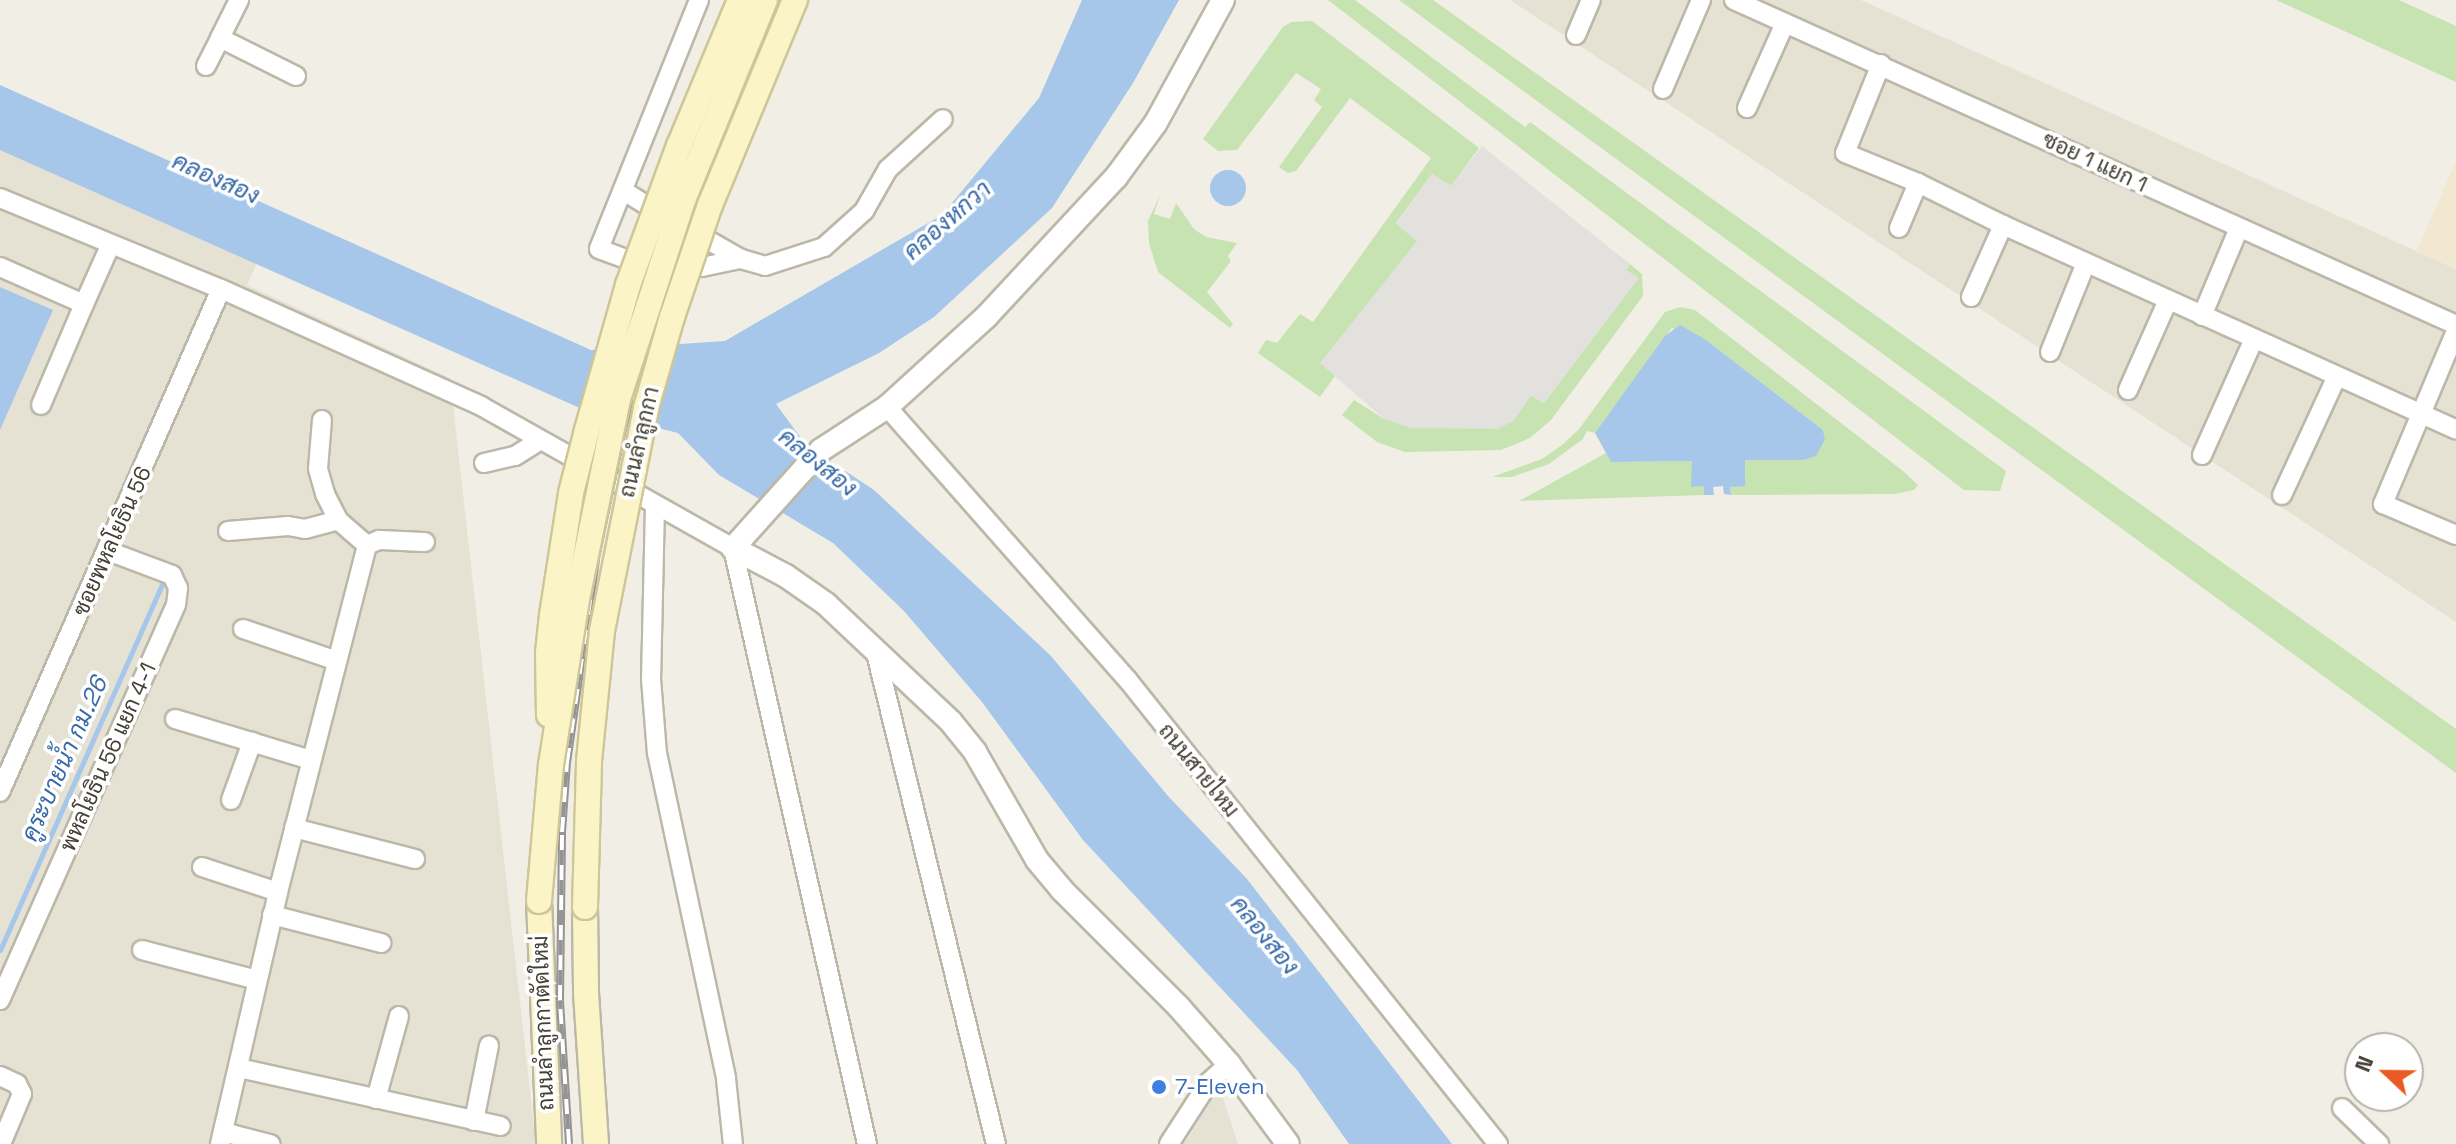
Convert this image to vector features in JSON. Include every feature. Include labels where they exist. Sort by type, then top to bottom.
[{"type":"main road","points":[[551,765],[548,653],[574,480],[628,285],[679,146],[740,0]]},
{"type":"main road","name":"ถนนลำลูกกา","points":[[539,901],[551,765],[581,573],[618,399],[683,200],[765,0]]},
{"type":"main road","name":"ถนนลำลูกกา","points":[[585,907],[589,761],[602,631],[643,420],[701,230],[795,0]]},
{"type":"main road","name":"ถนนลำลูกกาตัดใหม่","points":[[539,901],[549,1144]]},
{"type":"main road","name":"ถนนลำลูกกาตัดใหม่","points":[[585,907],[586,993],[596,1144]]},
{"type":"street","points":[[206,66],[239,0]]},
{"type":"street","points":[[699,0],[599,249],[653,269],[702,267],[741,259]]},
{"type":"street","points":[[733,548],[821,450],[887,407],[1001,302],[1116,177],[1155,124],[1223,0]]},
{"type":"street","points":[[1576,35],[1591,0]]},
{"type":"street","points":[[1663,89],[1701,0]]},
{"type":"street","name":"ซอย 1 แยก 1","points":[[1734,0],[1881,64],[2456,328]]},
{"type":"street","points":[[1747,108],[1785,23]]},
{"type":"street","points":[[220,38],[296,76]]},
{"type":"street","points":[[1881,64],[1845,153],[1918,183],[2003,225],[2456,430]]},
{"type":"street","points":[[624,191],[741,259],[765,266],[824,247],[864,211],[888,169],[943,119]]},
{"type":"street","points":[[1899,228],[1918,183]]},
{"type":"street","points":[[0,198],[110,246],[221,289],[481,406],[786,576],[826,604],[951,722],[967,742],[1037,860],[1062,890],[1178,1006],[1229,1064],[1288,1144]]},
{"type":"street","points":[[1971,297],[2003,225]]},
{"type":"street","points":[[2202,316],[2239,228]]},
{"type":"street","points":[[41,405],[110,246]]},
{"type":"street","points":[[2050,352],[2086,263]]},
{"type":"street","points":[[0,267],[84,304]]},
{"type":"street","name":"ซอยพหลโยธิน 56","points":[[0,792],[221,289]]},
{"type":"street","points":[[2128,390],[2168,300]]},
{"type":"street","points":[[2456,328],[2383,504],[2456,535]]},
{"type":"street","points":[[2202,455],[2254,339]]},
{"type":"street","points":[[2282,495],[2337,376]]},
{"type":"street","name":"ถนนสายไหม","points":[[887,407],[1127,679],[1498,1144]]},
{"type":"street","points":[[322,420],[318,469],[325,494],[338,520],[367,545]]},
{"type":"street","points":[[484,463],[515,456],[539,441]]},
{"type":"street","points":[[655,505],[651,679],[657,753],[726,1079],[733,1144]]},
{"type":"street","points":[[228,531],[288,526],[305,529],[338,520]]},
{"type":"street","points":[[367,545],[379,540],[425,542]]},
{"type":"street","points":[[270,1144],[222,1138],[272,915],[367,545]]},
{"type":"street","points":[[733,548],[867,1144]]},
{"type":"street","name":"พหลโยธิน 56 แยก 4-1","points":[[0,1000],[176,605],[178,588],[172,575],[108,551]]},
{"type":"street","points":[[243,629],[337,661]]},
{"type":"street","points":[[876,653],[996,1144]]},
{"type":"street","points":[[175,719],[311,760]]},
{"type":"street","points":[[231,800],[252,742]]},
{"type":"street","points":[[294,828],[415,859]]},
{"type":"street","points":[[202,867],[278,892]]},
{"type":"street","points":[[272,915],[381,943]]},
{"type":"street","points":[[142,950],[257,980]]},
{"type":"street","points":[[376,1099],[399,1016]]},
{"type":"street","points":[[474,1121],[489,1045]]},
{"type":"street","points":[[1169,1144],[1209,1082],[1229,1064]]},
{"type":"street","points":[[239,1068],[501,1126]]},
{"type":"street","points":[[0,1076],[17,1084],[22,1094],[1,1144]]},
{"type":"street","points":[[2342,1108],[2379,1144]]},
{"type":"shaded area","points":[[1510,0],[1861,0],[2456,269],[2456,622]]},
{"type":"shaded area","points":[[0,141],[260,256],[247,285],[450,378],[536,1144],[0,1144]]},
{"type":"shaded area","points":[[1482,146],[1630,264],[1626,270],[1639,278],[1544,403],[1531,396],[1513,421],[1498,429],[1410,428],[1384,419],[1320,363],[1417,241],[1396,224],[1432,174],[1451,186]]},
{"type":"shaded area","points":[[2456,161],[2456,269],[2416,252]]},
{"type":"shaded area","points":[[1219,1086],[1238,1144],[1182,1144],[1189,1137]]},
{"type":"green space","points":[[1328,0],[1355,0],[1525,127],[1530,122],[2006,471],[2000,491],[1964,490]]},
{"type":"green space","points":[[1399,0],[1433,0],[2456,729],[2456,773]]},
{"type":"green space","points":[[2276,0],[2399,0],[2456,26],[2456,82]]},
{"type":"green space","points":[[1312,21],[1479,148],[1451,186],[1432,174],[1396,223],[1418,241],[1321,363],[1335,376],[1320,397],[1258,353],[1266,340],[1277,343],[1300,314],[1313,322],[1431,158],[1350,98],[1296,171],[1288,173],[1279,167],[1322,107],[1314,100],[1321,89],[1296,73],[1237,150],[1218,151],[1203,139],[1283,27],[1291,22]]},
{"type":"green space","points":[[1160,195],[1154,214],[1170,219],[1176,203],[1194,229],[1206,237],[1237,243],[1228,256],[1231,261],[1207,292],[1233,324],[1230,328],[1158,272],[1149,243],[1148,221]]},
{"type":"green space","points":[[1630,264],[1642,274],[1643,296],[1551,420],[1530,438],[1501,450],[1405,452],[1377,442],[1342,415],[1354,400],[1384,419],[1513,421],[1531,395],[1544,403],[1638,278],[1626,270]]},
{"type":"green space","points":[[1680,307],[1695,310],[1918,485],[1914,490],[1895,494],[1731,495],[1730,487],[1745,459],[1803,460],[1825,439],[1823,430],[1706,340],[1672,328],[1595,433],[1587,431],[1583,439],[1549,464],[1512,477],[1492,477],[1542,459],[1562,445],[1579,429],[1665,312]]},
{"type":"green space","points":[[1606,453],[1611,462],[1692,461],[1704,486],[1704,495],[1519,501]]},
{"type":"water","points":[[1082,0],[1179,0],[1133,83],[1052,208],[934,317],[879,353],[776,404],[806,445],[874,490],[1051,656],[1168,796],[1247,879],[1452,1144],[1349,1144],[1297,1070],[1083,840],[982,702],[904,611],[833,543],[719,475],[678,433],[582,409],[0,150],[0,85],[591,350],[725,341],[942,215],[1039,98]]},
{"type":"water","points":[[1228,170],[1241,175],[1246,188],[1241,201],[1228,206],[1215,201],[1210,188],[1215,175]]},
{"type":"water","points":[[0,287],[53,310],[0,430]]},
{"type":"water","points":[[1680,325],[1706,340],[1823,430],[1825,439],[1816,456],[1803,460],[1745,460],[1745,486],[1730,487],[1731,495],[1724,494],[1723,486],[1713,487],[1714,495],[1704,495],[1704,486],[1691,487],[1692,461],[1611,462],[1595,433],[1665,336]]},
{"type":"waterway","name":"คูระบายน้ำ กม.26","points":[[0,950],[162,584]]},
{"type":"railway","points":[[569,1144],[560,1000],[562,832],[567,763],[596,558],[623,429],[660,301],[708,165],[781,0]]},
{"type":"railway","points":[[563,701],[573,630]]},
{"type":"place","name":"7-Eleven","points":[[1159,1087]]},
{"type":"water label","name":"คลองสอง","points":[[216,178]]},
{"type":"water label","name":"คลองหกวา","points":[[947,220]]},
{"type":"water label","name":"คลองสอง","points":[[818,462]]},
{"type":"water label","name":"คลองสอง","points":[[1265,935]]}]
